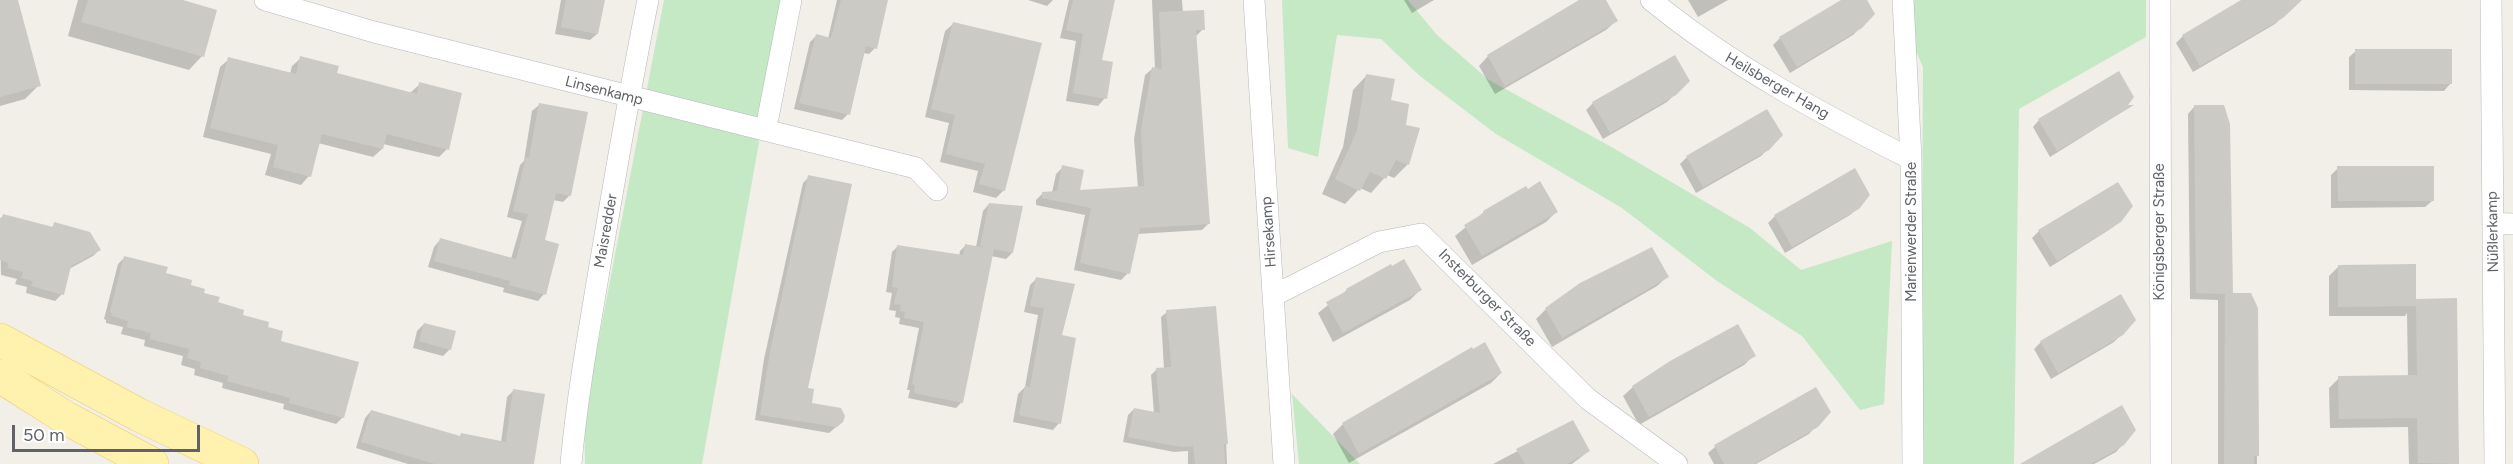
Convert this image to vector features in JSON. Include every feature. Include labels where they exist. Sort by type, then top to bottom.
[{"type":"main road","points":[[0,340],[139,415],[242,464]]},
{"type":"main road","points":[[0,376],[66,417],[110,455],[152,464]]},
{"type":"main road","points":[[110,455],[139,415]]},
{"type":"street","name":"Linsenkamp","points":[[265,0],[374,32],[916,168],[937,190]]},
{"type":"street","name":"Maisredder","points":[[571,464],[576,408],[628,97],[648,0]]},
{"type":"street","points":[[768,118],[791,0]]},
{"type":"street","name":"Hirsekamp","points":[[1254,0],[1284,464]]},
{"type":"street","name":"Heilsberger Hang","points":[[1651,0],[1692,34],[1780,90],[1911,159]]},
{"type":"street","name":"Marienwerder Straße","points":[[1903,0],[1911,159],[1913,464]]},
{"type":"street","name":"Königsberger Straße","points":[[2160,0],[2161,464]]},
{"type":"street","name":"Nüßlerkamp","points":[[2491,0],[2503,224],[2495,464]]},
{"type":"street","name":"Insterburger Straße","points":[[1273,296],[1379,242],[1421,234],[1588,399],[1677,464]]},
{"type":"green space","points":[[664,0],[782,0],[757,120],[759,142],[702,464],[585,464],[584,416]]},
{"type":"green space","points":[[1282,0],[1408,0],[1437,35],[1489,80],[1608,145],[1750,228],[1801,270],[1892,241],[1884,404],[1860,410],[1802,336],[1717,281],[1622,208],[1496,134],[1420,76],[1381,39],[1337,35],[1318,157],[1288,148]]},
{"type":"green space","points":[[1893,0],[2146,0],[2146,37],[2019,109],[2014,464],[1921,464],[1923,67]]},
{"type":"green space","points":[[1292,394],[1360,464],[1299,464]]},
{"type":"building","points":[[0,0],[18,0],[41,86],[0,97]]},
{"type":"building","points":[[88,0],[183,0],[217,10],[204,57],[81,22]]},
{"type":"building","points":[[566,0],[605,0],[598,34],[561,27]]},
{"type":"building","points":[[841,0],[888,0],[877,49],[866,46],[850,115],[799,103],[816,34],[831,38]]},
{"type":"building","points":[[1073,0],[1115,0],[1102,60],[1113,62],[1107,99],[1073,93],[1083,34],[1066,30]]},
{"type":"building","points":[[1579,0],[1606,0],[1618,21],[1505,86],[1487,55]]},
{"type":"building","points":[[1841,0],[1867,0],[1875,14],[1862,28],[1797,67],[1779,37]]},
{"type":"building","points":[[2241,0],[2302,0],[2283,18],[2200,66],[2182,35]]},
{"type":"building","points":[[1204,10],[1205,30],[1196,30],[1210,224],[1140,228],[1130,274],[1080,263],[1091,208],[1042,198],[1042,192],[1057,191],[1062,165],[1084,170],[1080,190],[1144,186],[1141,131],[1152,67],[1162,69],[1159,12]]},
{"type":"building","points":[[953,22],[1042,43],[1005,191],[979,184],[985,164],[946,154],[955,115],[931,109]]},
{"type":"building","points":[[2355,49],[2452,49],[2452,84],[2355,84]]},
{"type":"building","points":[[1675,55],[1690,81],[1676,95],[1610,133],[1592,102]]},
{"type":"building","points":[[300,56],[339,66],[337,73],[417,94],[419,82],[462,93],[449,150],[387,134],[383,149],[322,134],[311,177],[273,167],[278,145],[210,128],[228,57],[296,74]]},
{"type":"building","points":[[2119,71],[2134,97],[2128,105],[2134,105],[2057,151],[2038,119]]},
{"type":"building","points":[[1366,74],[1395,79],[1391,100],[1409,104],[1406,125],[1420,128],[1409,165],[1396,160],[1386,179],[1370,172],[1360,191],[1335,179],[1357,131]]},
{"type":"building","points":[[539,103],[588,112],[571,196],[556,193],[545,240],[559,244],[546,295],[509,285],[510,281],[434,261],[440,238],[516,259],[528,214],[513,211],[526,157],[529,158]]},
{"type":"building","points":[[2194,105],[2224,105],[2230,124],[2233,293],[2251,293],[2258,308],[2259,456],[2254,456],[2254,464],[2224,464],[2225,294],[2196,293]]},
{"type":"building","points":[[1767,109],[1783,135],[1769,150],[1703,187],[1686,156]]},
{"type":"building","points":[[2337,166],[2434,166],[2434,201],[2338,201]]},
{"type":"building","points":[[1855,168],[1870,195],[1859,209],[1792,247],[1774,215]]},
{"type":"building","points":[[808,175],[852,184],[808,388],[814,389],[812,403],[841,408],[845,416],[843,422],[837,427],[760,415],[770,352]]},
{"type":"building","points":[[1540,181],[1558,212],[1482,256],[1464,225],[1526,186],[1528,189]]},
{"type":"building","points":[[2118,182],[2133,206],[2121,222],[2057,261],[2038,230]]},
{"type":"building","points":[[989,203],[1023,206],[1013,253],[994,249],[963,403],[914,393],[915,385],[912,384],[924,322],[904,318],[905,312],[900,311],[901,305],[894,304],[898,288],[892,287],[897,245],[963,255],[965,244],[986,248],[980,246]]},
{"type":"building","points":[[3,214],[53,227],[54,222],[90,232],[101,250],[71,266],[64,295],[31,286],[33,281],[21,278],[23,272],[7,268],[9,263],[0,260],[0,218],[2,219]]},
{"type":"building","points":[[1652,247],[1669,277],[1562,338],[1545,308],[1580,283]]},
{"type":"building","points":[[124,256],[168,267],[166,273],[192,280],[191,285],[205,289],[204,293],[220,297],[218,302],[244,310],[243,315],[269,322],[268,327],[283,331],[281,341],[359,362],[344,418],[289,403],[290,398],[227,381],[229,376],[200,368],[201,362],[187,358],[189,349],[150,339],[151,333],[127,327],[128,321],[112,316],[110,312]]},
{"type":"building","points":[[1404,259],[1422,290],[1343,333],[1326,302],[1391,264],[1392,266]]},
{"type":"building","points":[[2416,264],[2416,306],[2338,307],[2338,265]]},
{"type":"building","points":[[1036,277],[1075,284],[1062,335],[1076,338],[1061,424],[1019,415],[1025,386],[1030,387],[1044,308],[1030,306]]},
{"type":"building","points":[[2121,294],[2136,320],[2123,335],[2058,373],[2040,341]]},
{"type":"building","points":[[2457,298],[2459,464],[2418,463],[2417,418],[2339,419],[2338,376],[2417,375],[2416,299]]},
{"type":"building","points":[[1216,306],[1228,444],[1224,444],[1225,464],[1195,464],[1193,446],[1181,447],[1128,437],[1134,408],[1160,413],[1156,368],[1171,367],[1166,310]]},
{"type":"building","points":[[424,323],[456,331],[451,350],[419,341]]},
{"type":"building","points":[[1738,324],[1756,356],[1649,417],[1632,386],[1670,361]]},
{"type":"building","points":[[1485,342],[1502,373],[1359,454],[1342,423],[1472,347],[1473,349]]},
{"type":"building","points":[[1816,387],[1831,412],[1818,427],[1754,464],[1724,464],[1714,445]]},
{"type":"building","points":[[513,389],[545,394],[534,464],[435,464],[361,442],[371,410],[460,436],[461,433],[506,442]]},
{"type":"building","points":[[2122,405],[2136,430],[2124,445],[2114,451],[2091,464],[2020,464]]},
{"type":"building","points":[[1573,420],[1590,451],[1567,464],[1525,464],[1516,449]]}]
